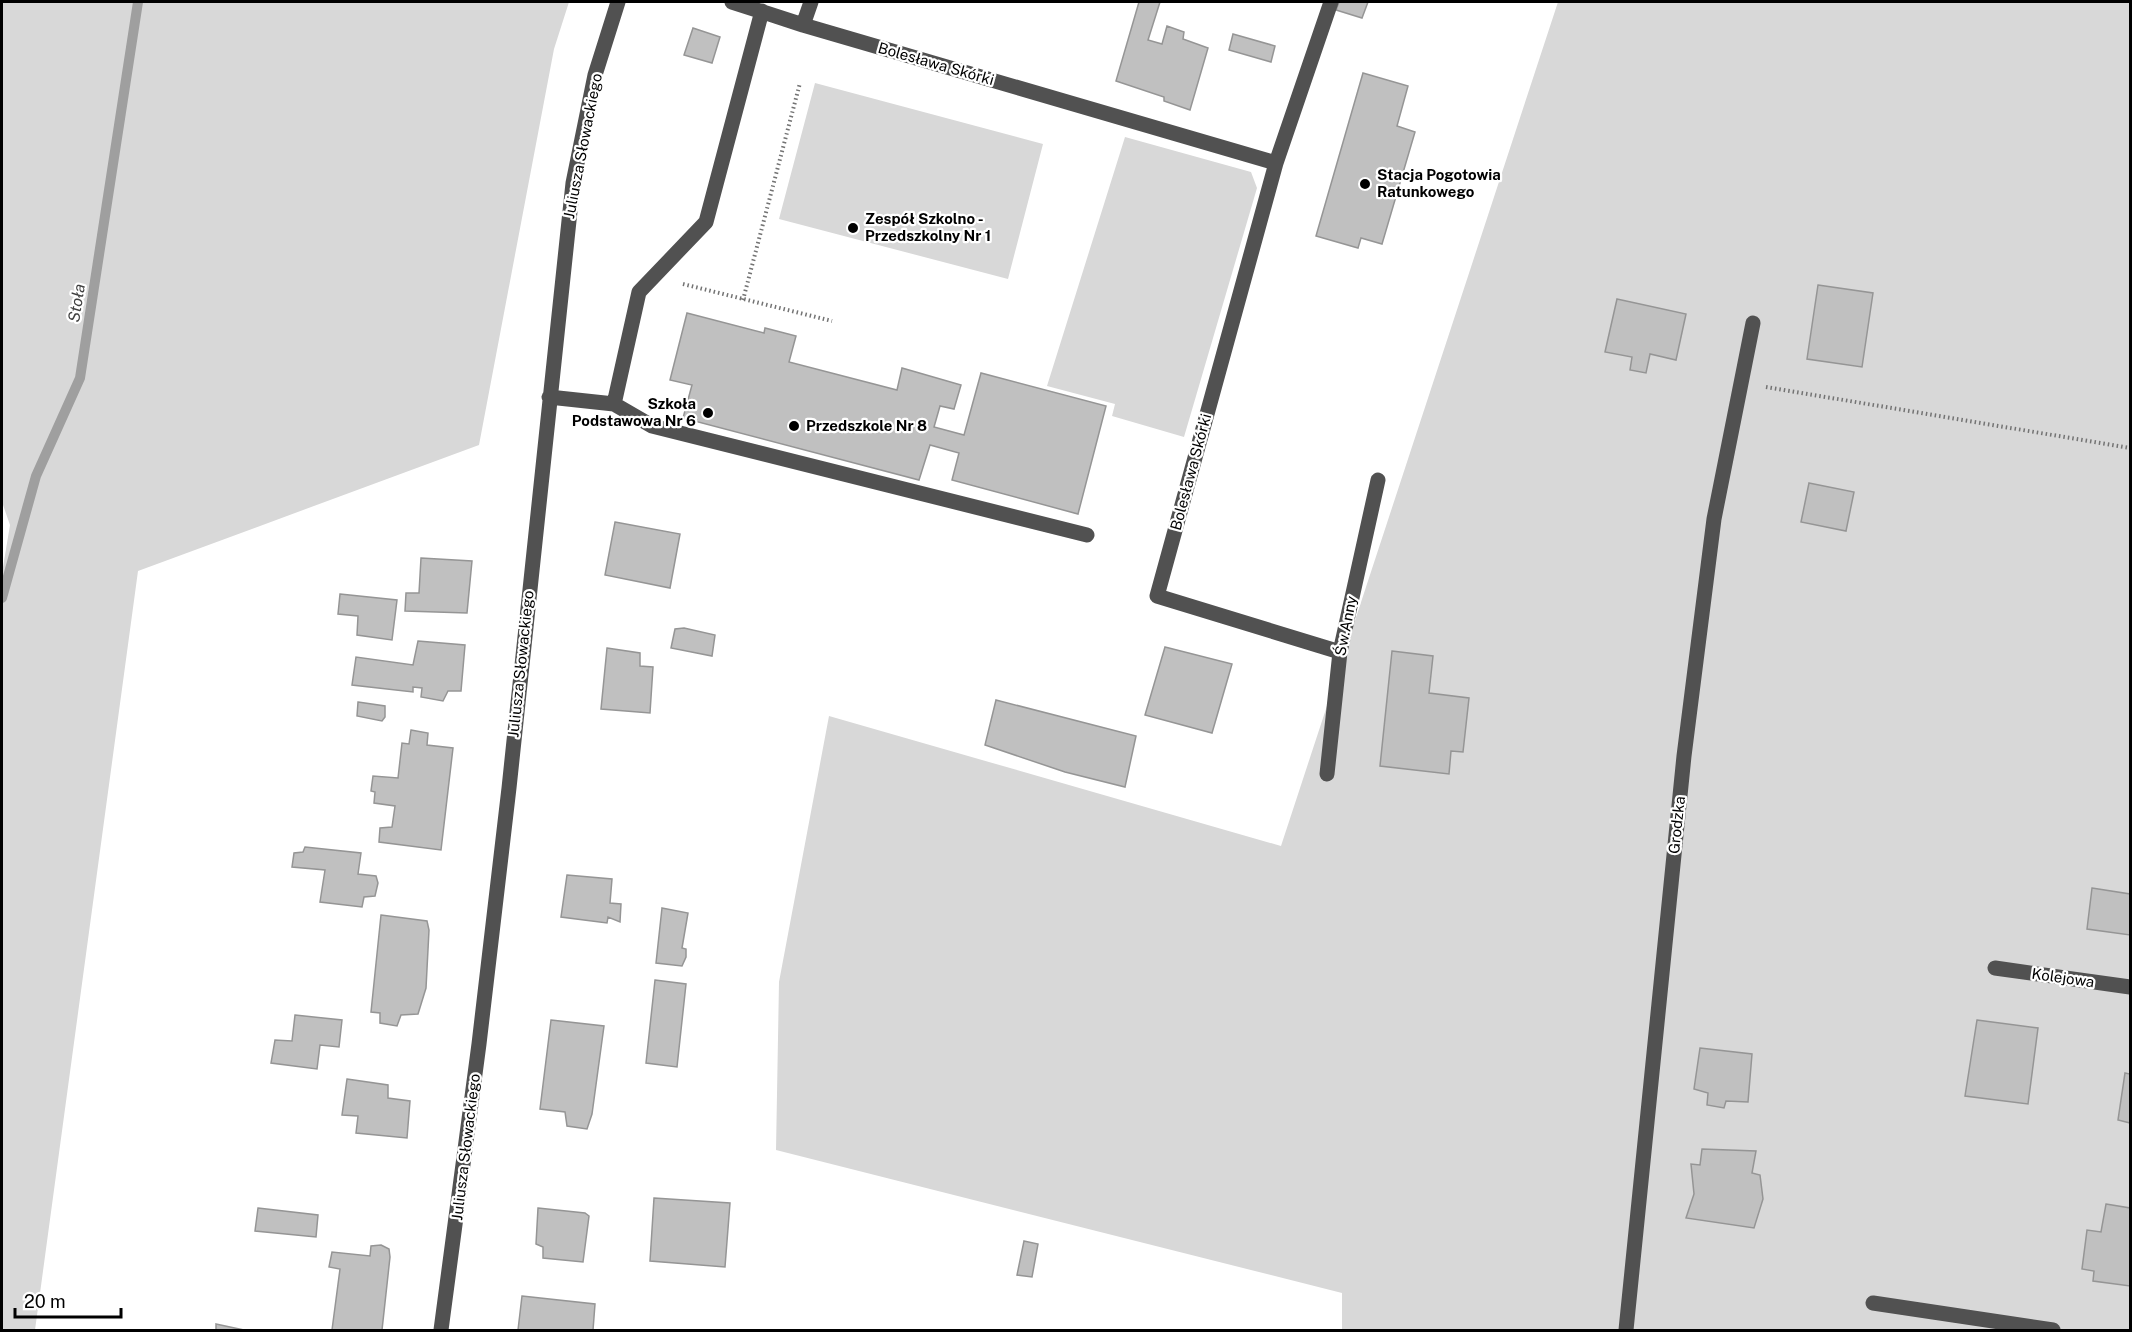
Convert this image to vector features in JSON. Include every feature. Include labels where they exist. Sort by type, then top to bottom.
[{"type":"street","name":"Juliusza Słowackiego","points":[[441,1330],[479,1044],[573,183],[595,75],[618,2]]},
{"type":"street","name":"Bolesława Skórki","points":[[732,2],[802,25],[1276,163]]},
{"type":"street","points":[[802,25],[811,2]]},
{"type":"street","name":"Bolesława Skórki","points":[[1331,2],[1276,163],[1157,596],[1340,652]]},
{"type":"street","points":[[614,404],[639,292],[656,278],[706,222],[762,11]]},
{"type":"street","name":"Grodzka","points":[[1626,1330],[1684,756],[1714,519],[1753,323]]},
{"type":"street","points":[[549,397],[614,404],[652,426],[1087,535]]},
{"type":"street","name":"Św.Anny","points":[[1328,774],[1340,652],[1378,480]]},
{"type":"street","name":"Kolejowa","points":[[1995,968],[2130,987]]},
{"type":"street","points":[[1873,1303],[2053,1330]]},
{"type":"path","points":[[743,300],[800,83]]},
{"type":"path","points":[[656,278],[832,321]]},
{"type":"path","points":[[1742,382],[2130,448]]},
{"type":"shaded area","points":[[2,2],[569,2],[554,49],[479,445],[138,571],[35,1330],[2,1330],[2,573],[10,525],[2,502]]},
{"type":"shaded area","points":[[1558,2],[2130,2],[2130,1330],[1342,1330],[1342,1293],[776,1150],[779,982],[829,716],[1281,846]]},
{"type":"shaded area","points":[[815,83],[1043,144],[1008,279],[779,219]]},
{"type":"shaded area","points":[[1125,137],[1251,172],[1257,188],[1184,437],[1112,416],[1115,404],[1047,386]]},
{"type":"building","points":[[1139,2],[1160,2],[1148,40],[1162,44],[1167,26],[1184,32],[1183,39],[1208,48],[1190,110],[1164,101],[1164,97],[1116,81]]},
{"type":"building","points":[[1339,2],[1368,2],[1362,18],[1336,10]]},
{"type":"building","points":[[693,28],[720,37],[712,63],[684,55]]},
{"type":"building","points":[[1233,34],[1275,46],[1271,62],[1229,50]]},
{"type":"building","name":"Stacja Pogotowia Ratunkowego","points":[[1363,73],[1408,86],[1397,126],[1415,132],[1382,244],[1361,238],[1358,248],[1316,236]]},
{"type":"building","points":[[1818,285],[1873,293],[1862,367],[1807,359]]},
{"type":"building","points":[[1617,299],[1686,314],[1676,360],[1650,354],[1646,373],[1630,370],[1632,357],[1605,352]]},
{"type":"building","points":[[687,313],[764,333],[765,328],[796,336],[789,362],[897,390],[902,368],[961,385],[954,409],[940,406],[934,427],[964,435],[981,373],[1106,406],[1078,514],[952,480],[959,453],[930,445],[919,480],[683,418],[692,385],[670,380]]},
{"type":"building","points":[[1809,483],[1854,492],[1846,531],[1801,522]]},
{"type":"building","points":[[615,522],[680,534],[670,588],[605,575]]},
{"type":"building","points":[[421,558],[472,561],[467,613],[405,611],[406,593],[419,593]]},
{"type":"building","points":[[340,594],[397,600],[392,640],[357,635],[358,616],[338,614]]},
{"type":"building","points":[[684,628],[715,635],[712,656],[671,648],[675,629]]},
{"type":"building","points":[[418,641],[465,645],[461,691],[448,691],[443,701],[421,697],[422,688],[413,687],[413,692],[352,685],[356,657],[413,665]]},
{"type":"building","points":[[1165,647],[1232,664],[1212,733],[1145,715]]},
{"type":"building","points":[[607,648],[640,653],[640,666],[653,667],[650,713],[601,709]]},
{"type":"building","points":[[1392,651],[1433,656],[1429,693],[1469,698],[1463,752],[1451,751],[1449,774],[1380,766]]},
{"type":"building","points":[[996,700],[1136,736],[1125,787],[1065,772],[985,745]]},
{"type":"building","points":[[358,702],[385,706],[385,717],[382,721],[357,716]]},
{"type":"building","points":[[411,730],[428,733],[427,745],[453,748],[441,850],[379,842],[380,828],[392,827],[395,806],[374,803],[375,792],[371,791],[373,776],[398,778],[402,743],[409,744]]},
{"type":"building","points":[[305,847],[361,853],[358,874],[376,876],[378,883],[375,896],[364,897],[362,907],[320,902],[325,870],[292,867],[294,853],[303,852]]},
{"type":"building","points":[[567,875],[612,879],[610,903],[621,904],[620,922],[608,917],[607,923],[561,917]]},
{"type":"building","points":[[2092,888],[2130,894],[2130,935],[2087,929]]},
{"type":"building","points":[[662,908],[688,913],[682,948],[686,949],[686,957],[682,966],[656,963]]},
{"type":"building","points":[[381,915],[427,921],[429,930],[426,988],[418,1014],[401,1015],[397,1026],[380,1023],[380,1013],[371,1012]]},
{"type":"building","points":[[655,980],[686,984],[677,1067],[646,1063]]},
{"type":"building","points":[[295,1015],[342,1020],[339,1047],[320,1045],[317,1069],[271,1063],[275,1040],[292,1041]]},
{"type":"building","points":[[551,1020],[604,1026],[592,1114],[587,1129],[567,1126],[565,1112],[540,1109]]},
{"type":"building","points":[[1977,1020],[2038,1028],[2028,1104],[1965,1096]]},
{"type":"building","points":[[1700,1048],[1752,1054],[1748,1102],[1726,1101],[1724,1108],[1707,1105],[1708,1093],[1694,1089]]},
{"type":"building","points":[[2125,1073],[2130,1074],[2130,1123],[2118,1120]]},
{"type":"building","points":[[347,1079],[388,1085],[388,1098],[410,1101],[407,1138],[356,1133],[358,1116],[342,1115]]},
{"type":"building","points":[[1702,1149],[1756,1151],[1752,1173],[1760,1175],[1763,1199],[1754,1228],[1686,1218],[1694,1194],[1691,1164],[1700,1165]]},
{"type":"building","points":[[654,1198],[730,1203],[725,1267],[650,1261]]},
{"type":"building","points":[[2106,1204],[2130,1208],[2130,1286],[2093,1281],[2094,1271],[2082,1269],[2087,1230],[2101,1232]]},
{"type":"building","points":[[258,1208],[318,1215],[316,1237],[255,1231]]},
{"type":"building","points":[[538,1208],[585,1213],[589,1216],[583,1262],[543,1258],[543,1247],[536,1244]]},
{"type":"building","points":[[1024,1241],[1038,1244],[1032,1277],[1017,1275]]},
{"type":"building","points":[[381,1245],[389,1249],[390,1257],[382,1330],[332,1330],[340,1269],[329,1267],[332,1252],[370,1256],[371,1246]]},
{"type":"building","points":[[522,1296],[595,1304],[593,1330],[518,1330]]},
{"type":"building","points":[[216,1324],[244,1330],[216,1330]]},
{"type":"waterway","name":"Stoła","points":[[2,598],[36,476],[80,378],[138,2]]},
{"type":"place","name":"Stacja Pogotowia Ratunkowego","points":[[1365,184]]},
{"type":"place","name":"Zespół Szkolno - Przedszkolny Nr 1","points":[[853,228]]},
{"type":"place","name":"Szkoła Podstawowa Nr 6","points":[[708,413]]},
{"type":"place","name":"Przedszkole Nr 8","points":[[794,426]]}]
